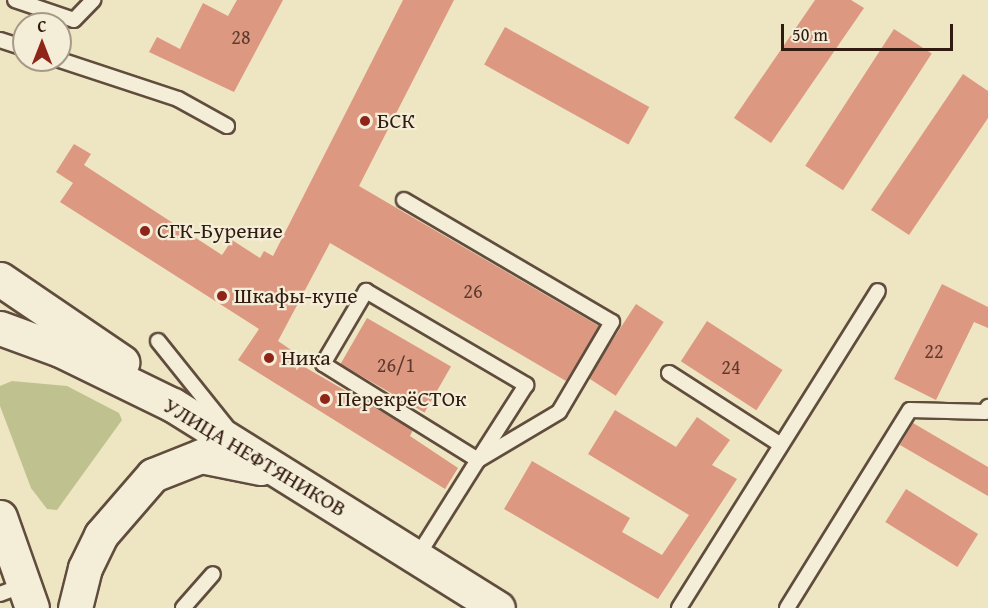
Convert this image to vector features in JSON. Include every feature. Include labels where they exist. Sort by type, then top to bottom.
[{"type":"main road","points":[[0,279],[237,442]]},
{"type":"main road","name":"УЛИЦА НЕФТЯНИКОВ","points":[[0,327],[117,376],[237,442],[498,608]]},
{"type":"main road","points":[[75,608],[85,568],[101,535],[153,475],[201,456],[239,460],[297,481]]},
{"type":"main road","points":[[0,517],[18,596]]},
{"type":"lane","points":[[15,0],[74,20],[93,0]]},
{"type":"lane","points":[[72,64],[178,99],[227,126]]},
{"type":"lane","points":[[404,201],[612,322],[559,412],[478,460]]},
{"type":"lane","points":[[417,557],[526,385],[366,291],[323,364],[478,460]]},
{"type":"lane","points":[[679,608],[878,291]]},
{"type":"lane","points":[[158,341],[237,442]]},
{"type":"lane","points":[[669,373],[781,445]]},
{"type":"lane","points":[[786,608],[910,410],[985,412],[988,408]]},
{"type":"lane","points":[[183,608],[213,574]]},
{"type":"green space","points":[[12,381],[67,386],[119,413],[122,420],[57,510],[47,509],[31,488],[0,406],[0,386]]},
{"type":"building","points":[[237,0],[283,0],[234,92],[149,52],[157,37],[180,49],[203,3],[228,16]]},
{"type":"building","points":[[403,0],[454,0],[359,186],[599,326],[566,381],[330,243],[278,341],[300,356],[296,362],[413,430],[410,436],[458,468],[445,489],[238,360],[259,329],[60,202],[73,183],[56,172],[74,144],[91,154],[84,165],[222,255],[232,240],[260,258],[264,251],[273,256]]},
{"type":"building","points":[[815,0],[851,0],[864,8],[771,143],[734,118]]},
{"type":"building","points":[[505,27],[649,107],[628,145],[484,65]]},
{"type":"building","points":[[894,29],[932,54],[843,190],[805,166]]},
{"type":"building","points":[[963,74],[988,91],[988,118],[909,235],[871,210]]},
{"type":"building","points":[[942,284],[988,307],[988,328],[974,322],[936,400],[894,379]]},
{"type":"building","points":[[636,304],[664,322],[616,396],[588,378]]},
{"type":"building","points":[[367,318],[451,366],[425,412],[340,364]]},
{"type":"building","points":[[707,321],[782,370],[756,410],[681,361]]},
{"type":"building","points":[[615,410],[676,447],[697,417],[730,440],[712,465],[737,479],[658,599],[504,509],[532,461],[630,518],[622,532],[662,555],[689,515],[588,454]]},
{"type":"building","points":[[913,423],[988,467],[988,496],[900,445]]},
{"type":"building","points":[[906,489],[978,534],[957,567],[885,522]]},
{"type":"place","name":"БСК","points":[[365,121]]},
{"type":"place","name":"СГК-Бурение","points":[[145,231]]},
{"type":"place","name":"Шкафы-купе","points":[[222,296]]},
{"type":"place","name":"Ника","points":[[269,358]]},
{"type":"place","name":"ПерекрёСТОк","points":[[325,399]]}]
